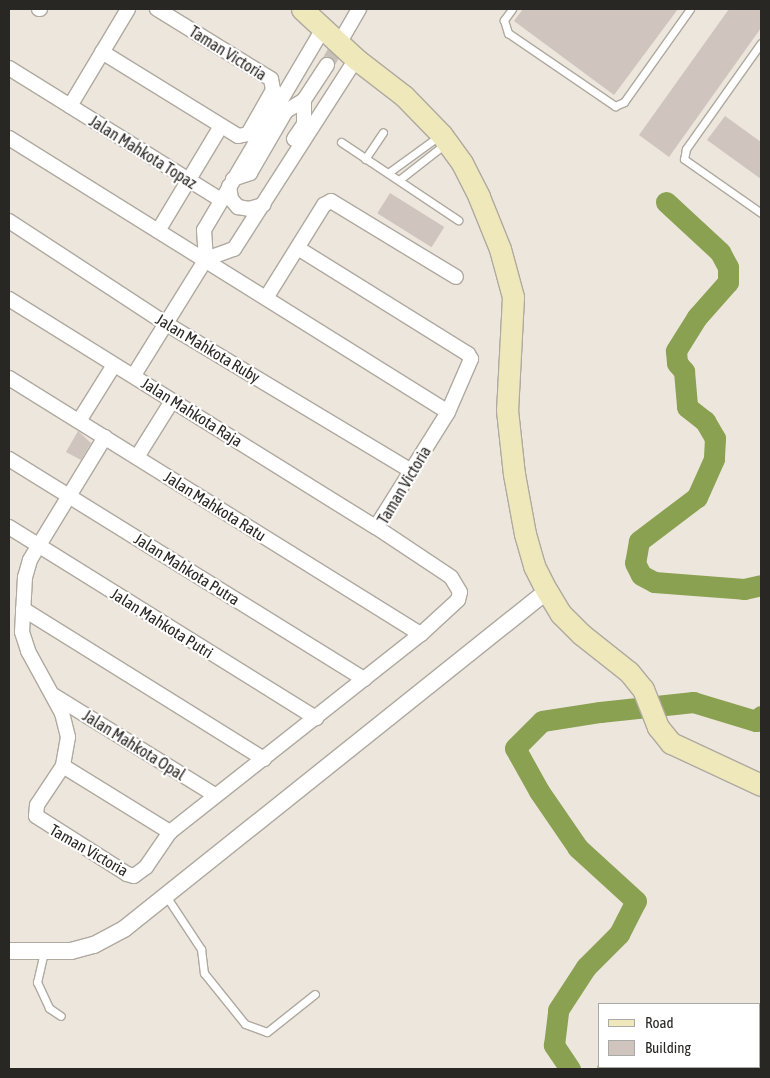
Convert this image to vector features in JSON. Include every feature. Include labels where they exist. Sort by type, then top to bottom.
[{"type":"main road","points":[[302,9],[356,58],[404,96],[444,138],[479,197],[500,249],[513,297],[508,410],[514,474],[525,534],[534,566],[547,591],[561,614],[629,672],[642,689],[658,727],[664,736],[682,750],[761,785]]},
{"type":"street","points":[[9,68],[70,106],[128,9]]},
{"type":"street","name":"Taman Victoria","points":[[102,52],[238,136],[248,134],[274,90],[273,84],[267,76],[158,9]]},
{"type":"street","points":[[344,35],[360,9]]},
{"type":"street","points":[[134,375],[206,259],[204,230],[323,29]]},
{"type":"street","points":[[206,259],[234,249],[356,58]]},
{"type":"street","points":[[231,182],[250,173],[286,112],[304,100],[326,65]]},
{"type":"street","points":[[265,201],[268,186],[304,124],[304,100]]},
{"type":"street","name":"Jalan Mahkota Topaz","points":[[70,106],[216,197]]},
{"type":"street","points":[[158,231],[221,126]]},
{"type":"street","points":[[9,138],[206,259],[448,412]]},
{"type":"street","points":[[231,182],[231,199],[238,207],[249,209],[265,201]]},
{"type":"street","points":[[266,298],[324,205],[331,201],[456,277]]},
{"type":"street","name":"Jalan Mahkota Ruby","points":[[9,221],[165,323],[411,471]]},
{"type":"street","name":"Taman Victoria","points":[[105,437],[38,546],[26,570],[23,609],[24,642],[67,724],[67,747],[62,766],[38,806],[36,816],[126,874],[140,873],[170,832],[421,634],[458,600],[460,592],[458,585],[376,527],[448,412],[471,365],[468,354],[298,248]]},
{"type":"street","name":"Jalan Mahkota Raja","points":[[9,299],[376,527]]},
{"type":"street","points":[[79,421],[114,365]]},
{"type":"street","name":"Jalan Mahkota Ratu","points":[[9,378],[421,634]]},
{"type":"street","points":[[137,457],[172,401]]},
{"type":"street","name":"Jalan Mahkota Putra","points":[[9,459],[364,679]]},
{"type":"street","name":"Jalan Mahkota Putri","points":[[9,528],[316,718]]},
{"type":"street","points":[[9,952],[71,951],[108,939],[166,896],[547,591]]},
{"type":"street","points":[[23,609],[264,759]]},
{"type":"street","name":"Jalan Mahkota Opal","points":[[53,695],[215,795]]},
{"type":"street","points":[[62,766],[170,832]]},
{"type":"lane","points":[[512,9],[504,20],[508,33],[615,106],[624,102],[690,9]]},
{"type":"lane","points":[[761,43],[686,149],[684,159],[761,213]]},
{"type":"lane","points":[[365,159],[384,132]]},
{"type":"lane","points":[[388,172],[444,138]]},
{"type":"lane","points":[[399,180],[444,138]]},
{"type":"lane","points":[[341,142],[458,220]]},
{"type":"lane","points":[[166,896],[201,950],[204,973],[244,1024],[267,1032],[315,994]]},
{"type":"lane","points":[[45,952],[37,982],[49,1008],[61,1016]]},
{"type":"building","points":[[523,9],[678,9],[614,95],[514,21]]},
{"type":"building","points":[[729,9],[761,9],[761,28],[669,157],[639,135]]},
{"type":"building","points":[[725,116],[761,142],[761,179],[707,140]]},
{"type":"building","points":[[390,193],[444,227],[432,247],[377,213]]},
{"type":"building","points":[[78,431],[91,443],[81,460],[66,452]]},
{"type":"waterway","points":[[666,202],[720,252],[728,267],[728,282],[697,317],[676,351],[677,363],[684,371],[687,407],[705,421],[715,438],[714,459],[697,497],[639,541],[635,563],[641,575],[654,582],[744,589],[761,585]]},
{"type":"waterway","points":[[570,1069],[554,1045],[558,1010],[586,967],[619,934],[636,901],[578,848],[539,791],[515,748],[542,721],[600,712],[693,702],[756,721],[761,716]]},
{"type":"waterway","points":[[607,1069],[626,1068]]},
{"type":"tunnel","points":[[327,65],[342,38]]}]
